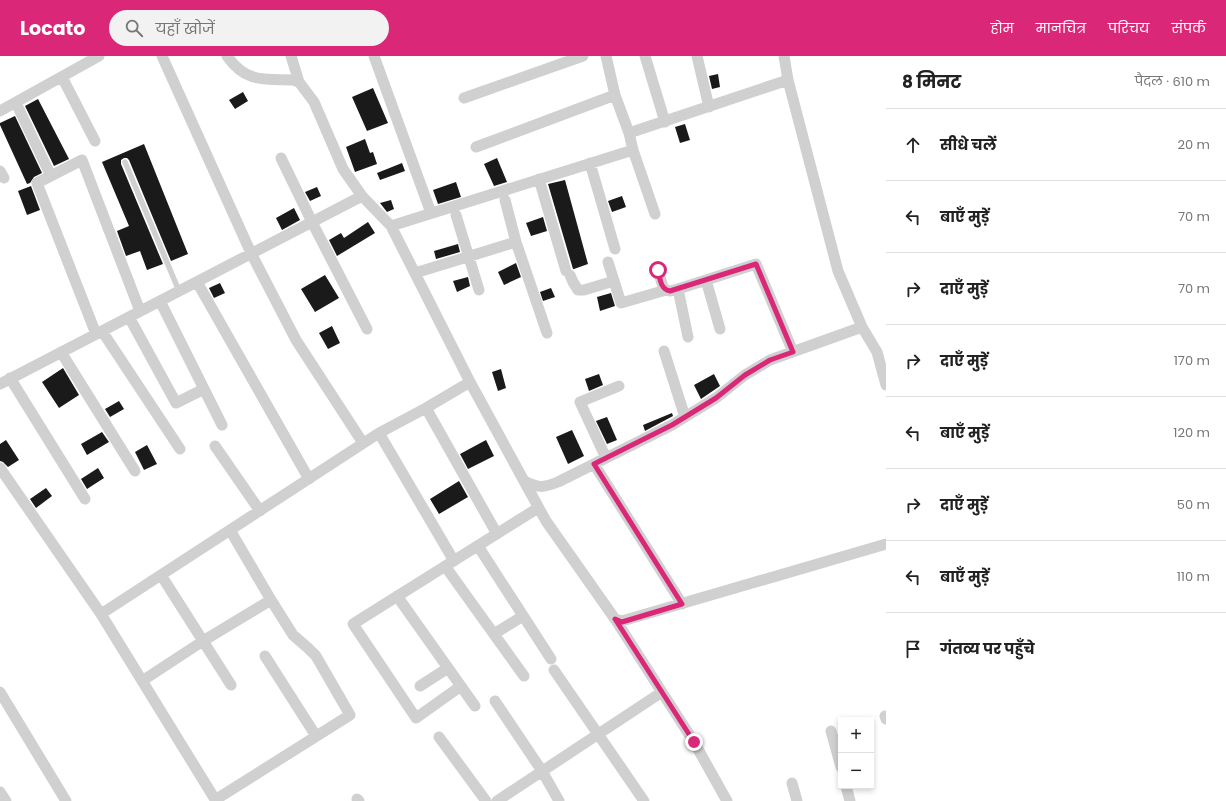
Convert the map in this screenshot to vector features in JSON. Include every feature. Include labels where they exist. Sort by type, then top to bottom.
[{"type":"street","points":[[0,111],[99,56]]},
{"type":"street","points":[[162,56],[251,253],[296,340],[363,443]]},
{"type":"street","points":[[227,56],[243,73],[254,78],[293,80],[299,82]]},
{"type":"street","points":[[291,56],[299,82],[314,102],[343,169],[362,196],[391,226],[470,382],[538,508],[615,619],[694,742],[727,801]]},
{"type":"street","points":[[374,56],[431,213]]},
{"type":"street","points":[[464,98],[583,56]]},
{"type":"street","points":[[606,56],[615,95],[655,214]]},
{"type":"street","points":[[645,56],[665,122]]},
{"type":"street","points":[[697,56],[709,107]]},
{"type":"street","points":[[784,56],[788,80],[838,270],[862,327],[877,352],[886,385]]},
{"type":"street","points":[[62,77],[95,141]]},
{"type":"street","points":[[629,133],[788,80]]},
{"type":"street","points":[[476,147],[615,95]]},
{"type":"street","points":[[16,103],[49,172]]},
{"type":"street","points":[[391,226],[633,150]]},
{"type":"street","points":[[281,158],[367,329]]},
{"type":"street","points":[[140,311],[82,160],[37,183],[99,332],[180,449]]},
{"type":"street","points":[[590,163],[615,249]]},
{"type":"street","points":[[539,179],[568,273],[578,290],[584,290],[614,281]]},
{"type":"street","points":[[0,384],[362,196]]},
{"type":"street","points":[[505,200],[516,242],[547,332]]},
{"type":"street","points":[[456,215],[479,290]]},
{"type":"street","points":[[415,273],[516,242]]},
{"type":"street","points":[[608,262],[621,303],[666,290],[670,291],[678,289],[756,264],[793,352]]},
{"type":"street","points":[[658,270],[662,287],[666,290]]},
{"type":"street","points":[[706,280],[720,329]]},
{"type":"street","points":[[196,282],[309,479]]},
{"type":"street","points":[[678,289],[688,337]]},
{"type":"street","points":[[160,301],[222,426]]},
{"type":"street","points":[[129,317],[176,403],[204,389]]},
{"type":"street","points":[[524,481],[535,486],[546,487],[672,425],[716,398],[770,360],[862,327]]},
{"type":"street","points":[[664,351],[686,416]]},
{"type":"street","points":[[61,352],[135,471]]},
{"type":"street","points":[[10,378],[85,499]]},
{"type":"street","points":[[101,614],[363,443],[470,382]]},
{"type":"street","points":[[606,458],[580,402],[619,386]]},
{"type":"street","points":[[426,408],[497,534]]},
{"type":"street","points":[[379,433],[450,563],[494,634],[524,676]]},
{"type":"street","points":[[216,446],[260,511]]},
{"type":"street","points":[[594,464],[682,604]]},
{"type":"street","points":[[0,468],[101,614],[216,800],[350,715],[316,656],[293,635],[230,530]]},
{"type":"street","points":[[461,686],[416,718],[401,698],[353,624],[538,508]]},
{"type":"street","points":[[615,619],[622,622],[886,544]]},
{"type":"street","points":[[478,546],[551,659]]},
{"type":"street","points":[[161,575],[231,685]]},
{"type":"street","points":[[397,596],[475,706]]},
{"type":"street","points":[[142,681],[203,641],[271,600]]},
{"type":"street","points":[[494,634],[523,616]]},
{"type":"street","points":[[265,656],[316,736]]},
{"type":"street","points":[[420,686],[448,668]]},
{"type":"street","points":[[554,670],[644,801]]},
{"type":"street","points":[[0,692],[66,801]]},
{"type":"street","points":[[497,801],[662,692]]},
{"type":"street","points":[[495,701],[542,771],[559,801]]},
{"type":"street","points":[[831,731],[838,756]]},
{"type":"street","points":[[439,737],[486,801]]},
{"type":"street","points":[[792,783],[797,801]]},
{"type":"street","points":[[847,789],[850,801]]},
{"type":"street","points":[[0,792],[6,801]]},
{"type":"lane","points":[[125,162],[179,291]]},
{"type":"building","points":[[718,74],[720,87],[712,89],[709,76]]},
{"type":"building","points":[[373,88],[388,123],[367,131],[352,97]]},
{"type":"building","points":[[243,92],[248,101],[235,109],[229,100]]},
{"type":"building","points":[[38,99],[69,159],[54,166],[25,106]]},
{"type":"building","points":[[15,116],[42,173],[34,177],[30,183],[27,184],[0,125],[0,123]]},
{"type":"building","points":[[685,124],[690,140],[680,143],[675,127]]},
{"type":"building","points":[[365,139],[370,153],[373,152],[377,164],[355,172],[346,147]]},
{"type":"building","points":[[144,144],[188,254],[171,261],[129,160],[124,158],[121,160],[121,164],[163,264],[147,270],[140,251],[126,256],[117,231],[129,226],[102,162]]},
{"type":"building","points":[[497,158],[507,182],[494,186],[484,164]]},
{"type":"building","points":[[402,163],[405,171],[380,180],[377,173]]},
{"type":"building","points":[[565,180],[588,264],[574,269],[548,184]]},
{"type":"building","points":[[456,182],[461,197],[438,204],[433,190]]},
{"type":"building","points":[[31,186],[40,210],[27,215],[18,191]]},
{"type":"building","points":[[317,187],[321,196],[310,201],[305,192]]},
{"type":"building","points":[[622,196],[626,207],[612,212],[608,201]]},
{"type":"building","points":[[391,200],[394,209],[387,212],[380,203]]},
{"type":"building","points":[[294,208],[300,220],[282,230],[276,218]]},
{"type":"building","points":[[543,217],[547,231],[531,236],[526,223]]},
{"type":"building","points":[[368,222],[375,233],[337,256],[329,240],[341,233],[344,238]]},
{"type":"building","points":[[458,244],[460,252],[436,259],[434,251]]},
{"type":"building","points":[[516,263],[521,277],[504,285],[498,272]]},
{"type":"building","points":[[325,275],[339,298],[315,312],[301,289]]},
{"type":"building","points":[[468,277],[470,286],[457,292],[453,281]]},
{"type":"building","points":[[220,283],[225,293],[214,298],[209,288]]},
{"type":"building","points":[[551,288],[555,297],[543,301],[540,292]]},
{"type":"building","points":[[611,293],[615,306],[600,311],[597,297]]},
{"type":"building","points":[[332,326],[340,343],[328,349],[319,333]]},
{"type":"building","points":[[63,368],[79,395],[59,408],[42,382]]},
{"type":"building","points":[[501,369],[506,388],[498,391],[492,372]]},
{"type":"building","points":[[599,374],[603,385],[589,391],[585,379]]},
{"type":"building","points":[[714,374],[720,386],[701,399],[694,385]]},
{"type":"building","points":[[119,401],[124,409],[110,417],[105,409]]},
{"type":"building","points":[[672,413],[673,416],[645,431],[643,425]]},
{"type":"building","points":[[607,417],[617,440],[607,444],[596,421]]},
{"type":"building","points":[[572,430],[584,456],[568,464],[556,437]]},
{"type":"building","points":[[102,432],[109,442],[87,455],[81,444]]},
{"type":"building","points":[[6,440],[19,460],[8,467],[0,461],[0,444]]},
{"type":"building","points":[[486,440],[494,456],[468,469],[460,454]]},
{"type":"building","points":[[147,445],[157,464],[144,470],[135,452]]},
{"type":"building","points":[[98,468],[104,478],[87,489],[81,479]]},
{"type":"building","points":[[459,481],[468,497],[439,514],[430,499]]},
{"type":"building","points":[[46,488],[52,496],[36,508],[30,499]]},
{"type":"route","points":[[658,270],[662,287],[670,291],[756,264],[793,352],[770,360],[745,375],[716,398],[672,425],[594,464],[682,604],[622,622],[615,619],[694,742]]}]
